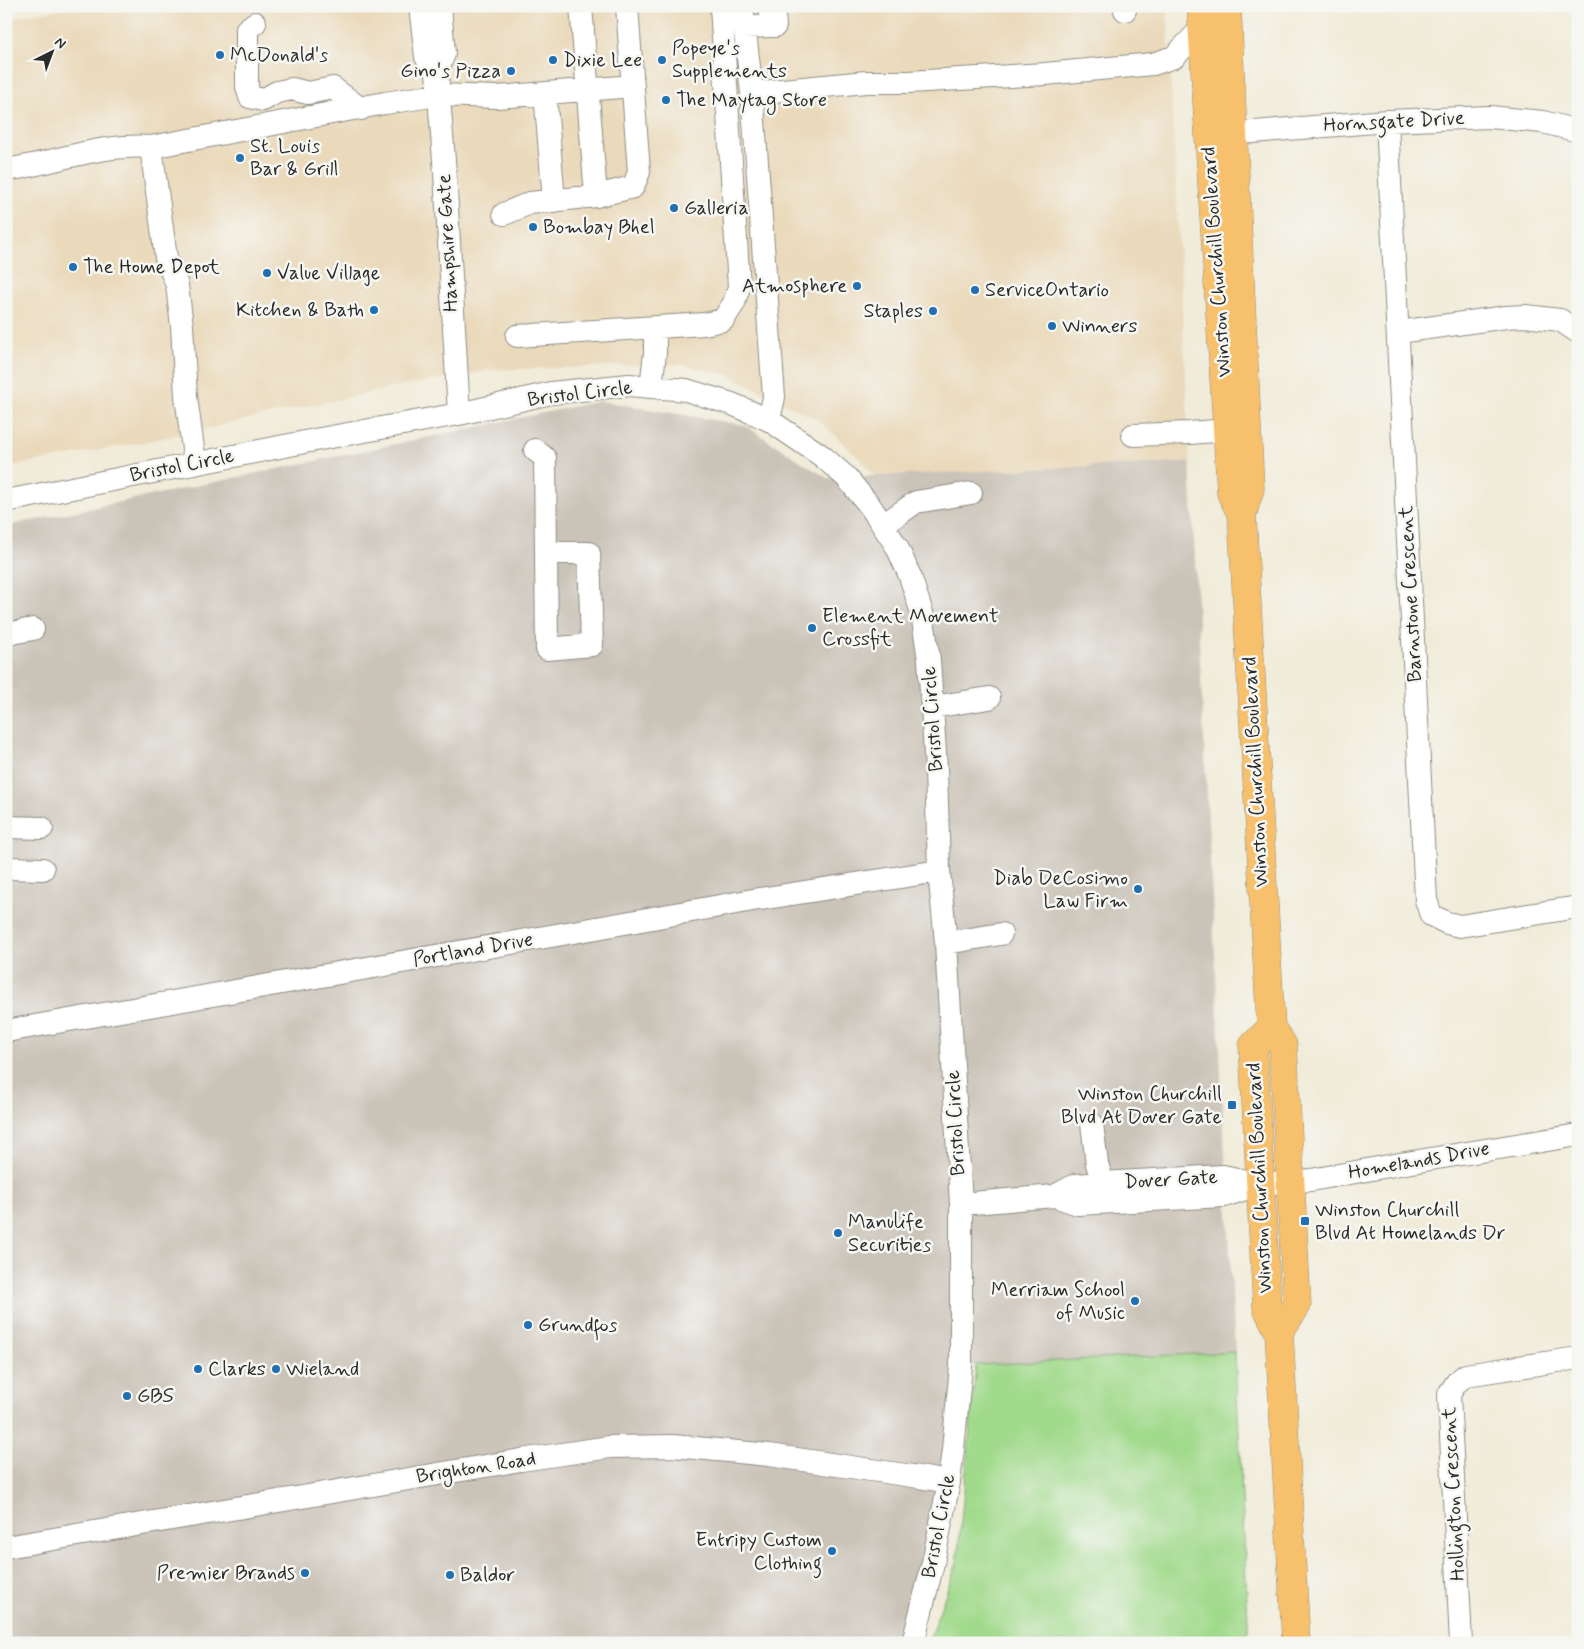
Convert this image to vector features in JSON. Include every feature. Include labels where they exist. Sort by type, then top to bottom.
[{"type":"main road","name":"Winston Churchill Boulevard","points":[[1227,6],[1222,134],[1227,430],[1231,493],[1242,515]]},
{"type":"main road","name":"Winston Churchill Boulevard","points":[[1202,17],[1222,134],[1250,489],[1242,515],[1271,1028],[1283,1045],[1296,1305],[1279,1332]]},
{"type":"main road","name":"Winston Churchill Boulevard","points":[[1271,1028],[1253,1046],[1267,1308],[1279,1332],[1296,1643]]},
{"type":"street","name":"Hampshire Gate","points":[[420,6],[426,57],[436,72]]},
{"type":"street","name":"Hampshire Gate","points":[[440,6],[444,54],[436,72],[445,173],[459,414]]},
{"type":"street","points":[[581,6],[596,196]]},
{"type":"street","points":[[504,214],[530,203],[596,196],[633,187],[639,172],[627,6]]},
{"type":"street","points":[[517,336],[704,324],[723,320],[734,303],[739,287],[721,6]]},
{"type":"street","points":[[770,420],[774,397],[752,94],[743,17],[775,26],[774,9]]},
{"type":"street","points":[[752,94],[866,82],[909,82],[1097,70],[1153,64],[1174,57],[1202,17]]},
{"type":"street","points":[[255,23],[247,29],[247,87],[250,97],[263,100],[277,92],[292,89],[308,93],[333,88],[361,109]]},
{"type":"street","points":[[6,170],[25,168],[66,157],[124,147],[150,147],[385,103],[438,96],[497,97],[633,86]]},
{"type":"street","points":[[545,93],[554,201]]},
{"type":"street","name":"Hornsgate Drive","points":[[1222,134],[1388,121],[1490,117],[1543,122],[1578,131]]},
{"type":"street","name":"Barnstone Crescent","points":[[1388,121],[1426,900],[1432,915],[1447,923],[1460,926],[1578,907]]},
{"type":"street","points":[[150,147],[166,258],[177,285],[182,326],[186,396],[195,464]]},
{"type":"street","points":[[1399,332],[1525,316],[1560,320],[1578,332]]},
{"type":"street","points":[[651,387],[655,353],[655,326]]},
{"type":"street","name":"Bristol Circle","points":[[6,501],[320,439],[459,414],[551,393],[628,385],[686,390],[732,404],[770,420],[822,456],[846,477],[897,546],[910,576],[922,613],[933,707],[939,871],[946,943],[961,1204],[961,1366],[949,1482],[933,1563],[913,1643]]},
{"type":"street","points":[[1133,435],[1227,430]]},
{"type":"street","points":[[535,450],[544,458],[546,553]]},
{"type":"street","points":[[883,525],[916,502],[971,493]]},
{"type":"street","points":[[6,634],[33,628]]},
{"type":"street","points":[[933,707],[989,698]]},
{"type":"street","points":[[6,827],[42,828]]},
{"type":"street","points":[[6,868],[43,869]]},
{"type":"street","name":"Portland Drive","points":[[6,1031],[753,900],[939,871]]},
{"type":"street","points":[[946,943],[1001,934]]},
{"type":"street","points":[[1092,1124],[1097,1164],[1103,1183]]},
{"type":"street","name":"Homelands Drive","points":[[1260,1184],[1311,1180],[1578,1135]]},
{"type":"street","name":"Dover Gate","points":[[961,1204],[1055,1196],[1075,1185],[1103,1183],[1223,1176],[1260,1184]]},
{"type":"street","name":"Dover Gate","points":[[1055,1196],[1078,1204],[1215,1197],[1224,1196],[1260,1184]]},
{"type":"street","name":"Hollington Crescent","points":[[1461,1643],[1449,1394],[1457,1382],[1466,1375],[1578,1358]]},
{"type":"street","name":"Brighton Road","points":[[6,1547],[610,1447],[672,1446],[752,1454],[919,1476],[949,1482]]},
{"type":"shaded area","points":[[77,6],[1167,6],[1190,462],[876,478],[856,455],[818,420],[729,375],[679,364],[492,370],[401,386],[154,440],[6,467],[6,19]]},
{"type":"shaded area","points":[[600,401],[744,425],[827,478],[1190,462],[1235,1352],[961,1366],[913,1643],[6,1643],[6,526]]},
{"type":"green space","points":[[1235,1352],[1249,1643],[928,1643],[957,1563],[976,1365]]},
{"type":"place","name":"McDonald's","points":[[220,55]]},
{"type":"place","name":"Dixie Lee","points":[[553,60]]},
{"type":"place","name":"Popeye's Supplements","points":[[662,60]]},
{"type":"place","name":"Gino's Pizza","points":[[511,71]]},
{"type":"place","name":"The Maytag Store","points":[[666,100]]},
{"type":"place","name":"St. Louis Bar & Grill","points":[[240,158]]},
{"type":"place","name":"Galleria","points":[[674,208]]},
{"type":"place","name":"Bombay Bhel","points":[[533,227]]},
{"type":"place","name":"The Home Depot","points":[[73,267]]},
{"type":"place","name":"Value Village","points":[[267,273]]},
{"type":"place","name":"Atmosphere","points":[[857,286]]},
{"type":"place","name":"ServiceOntario","points":[[975,290]]},
{"type":"place","name":"Kitchen & Bath","points":[[374,310]]},
{"type":"place","name":"Staples","points":[[933,311]]},
{"type":"place","name":"Winners","points":[[1052,326]]},
{"type":"place","name":"Element Movement Crossfit","points":[[812,628]]},
{"type":"place","name":"Diab DeCosimo Law Firm","points":[[1138,889]]},
{"type":"place","name":"Winston Churchill Blvd At Dover Gate","points":[[1232,1105]]},
{"type":"place","name":"Winston Churchill Blvd At Homelands Dr","points":[[1305,1221]]},
{"type":"place","name":"Manulife Securities","points":[[838,1233]]},
{"type":"place","name":"Merriam School of Music","points":[[1135,1301]]},
{"type":"place","name":"Grundfos","points":[[528,1325]]},
{"type":"place","name":"Clarks","points":[[198,1369]]},
{"type":"place","name":"Wieland","points":[[276,1369]]},
{"type":"place","name":"GBS","points":[[127,1396]]},
{"type":"place","name":"Entripy Custom Clothing","points":[[832,1551]]},
{"type":"place","name":"Premier Brands","points":[[305,1573]]},
{"type":"place","name":"Baldor","points":[[450,1575]]}]
